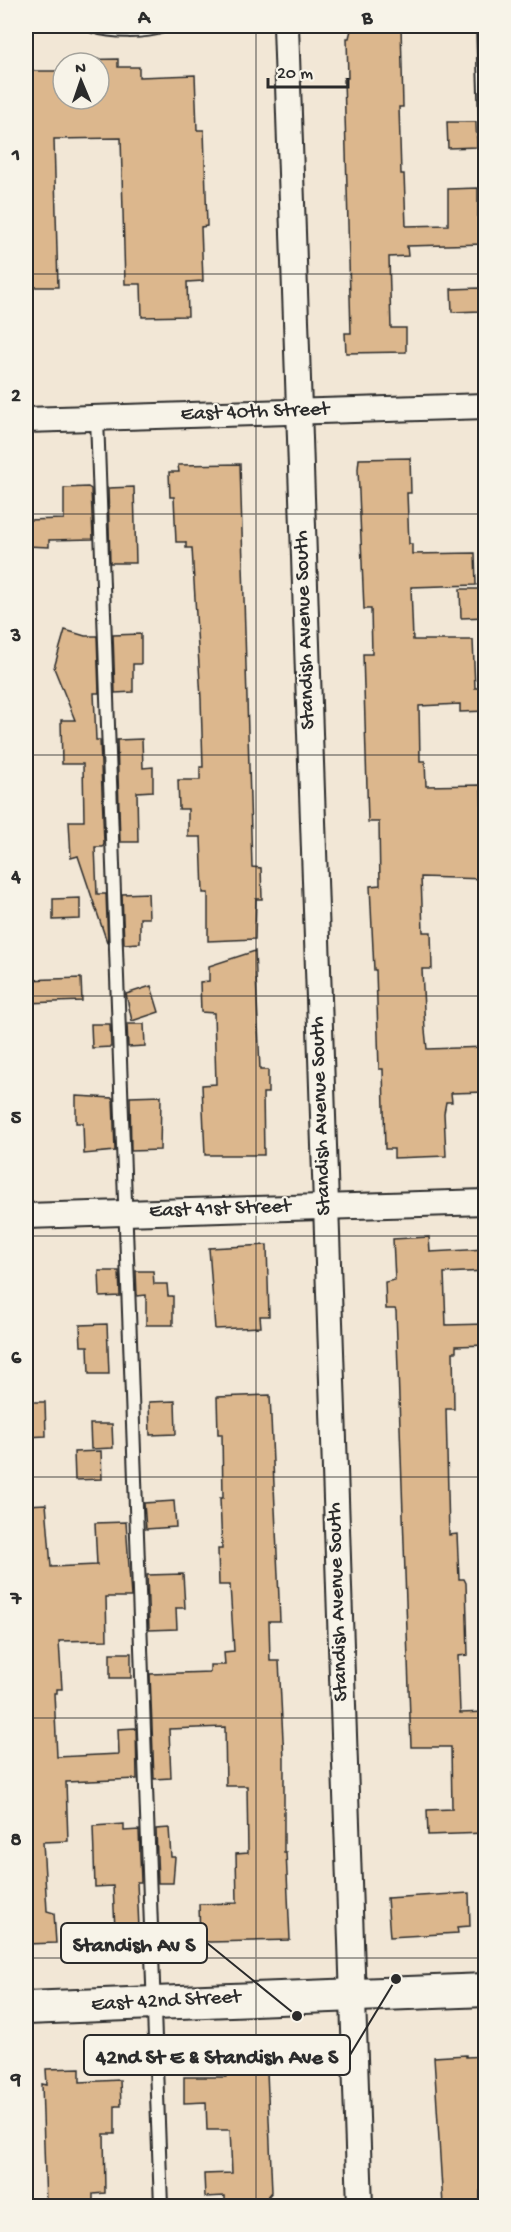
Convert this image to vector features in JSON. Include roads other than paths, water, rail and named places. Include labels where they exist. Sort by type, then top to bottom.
[{"type":"street","name":"Standish Avenue South","points":[[285,26],[360,2206]]},
{"type":"street","name":"East 40th Street","points":[[26,420],[486,406]]},
{"type":"street","name":"East 41st Street","points":[[26,1216],[486,1202]]},
{"type":"street","name":"East 42nd Street","points":[[26,2008],[486,1990]]},
{"type":"lane","points":[[93,26],[125,30],[163,26]]},
{"type":"lane","points":[[483,26],[486,126]]},
{"type":"lane","points":[[97,418],[161,2206]]},
{"type":"place","name":"42nd St E & Standish Ave S","points":[[396,1979]]},
{"type":"place","name":"Standish Av S","points":[[297,2016]]}]
